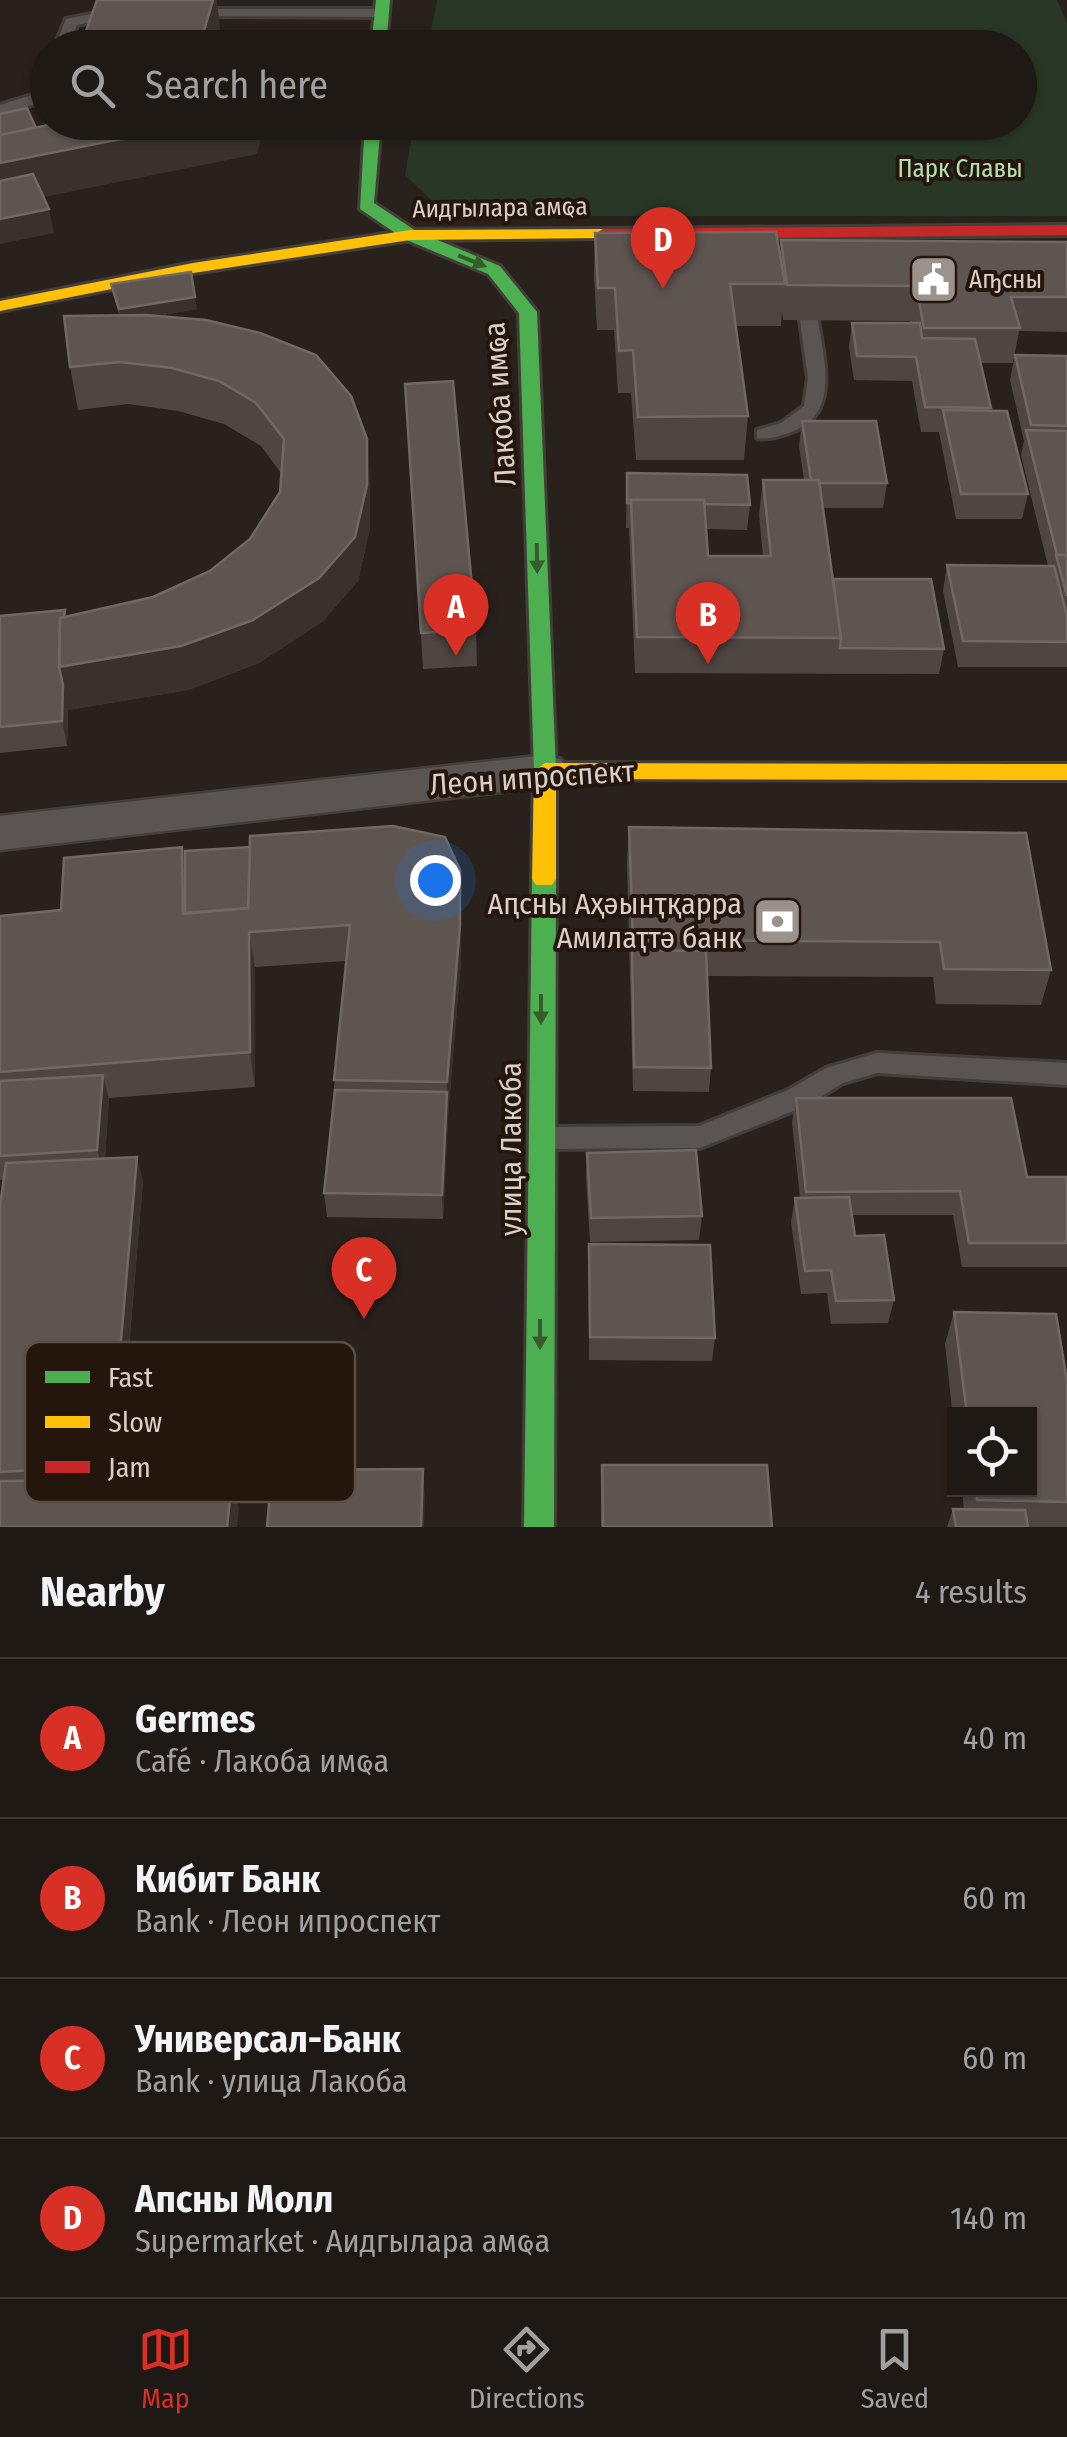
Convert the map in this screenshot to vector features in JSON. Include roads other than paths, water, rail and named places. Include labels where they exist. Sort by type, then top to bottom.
[{"type":"main road","name":"Лакоба имҩа","points":[[371,140],[366,204],[410,235],[494,270],[528,312],[545,772]]},
{"type":"main road","name":"Аидгылара амҩа","points":[[0,306],[193,268],[410,235],[794,239],[1067,230]]},
{"type":"main road","name":"Леон ипроспект","points":[[545,772],[1067,772]]},
{"type":"main road","name":"улица Лакоба","points":[[539,1527],[545,772]]},
{"type":"street","name":"Леон ипроспект","points":[[0,833],[545,772]]},
{"type":"lane","points":[[173,13],[382,7]]},
{"type":"lane","points":[[68,30],[71,22],[136,13]]},
{"type":"lane","points":[[0,110],[30,103]]},
{"type":"lane","points":[[764,434],[807,418],[818,400],[809,320]]},
{"type":"lane","points":[[541,1138],[700,1137],[782,1104],[835,1075],[877,1063],[1067,1074]]},
{"type":"place","name":"Аҧсны","points":[[934,280]]},
{"type":"place","name":"Апсны Молл","points":[[663,289]]},
{"type":"place","name":"Germes","points":[[456,656]]},
{"type":"place","name":"Кибит Банк","points":[[708,664]]},
{"type":"place","name":"Аԥсны Аҳәынҭқарра Амилаҭтә банк","points":[[777,921]]},
{"type":"place","name":"Универсал-Банк","points":[[364,1319]]},
{"type":"park label","name":"Парк Славы","points":[[960,169]]}]
